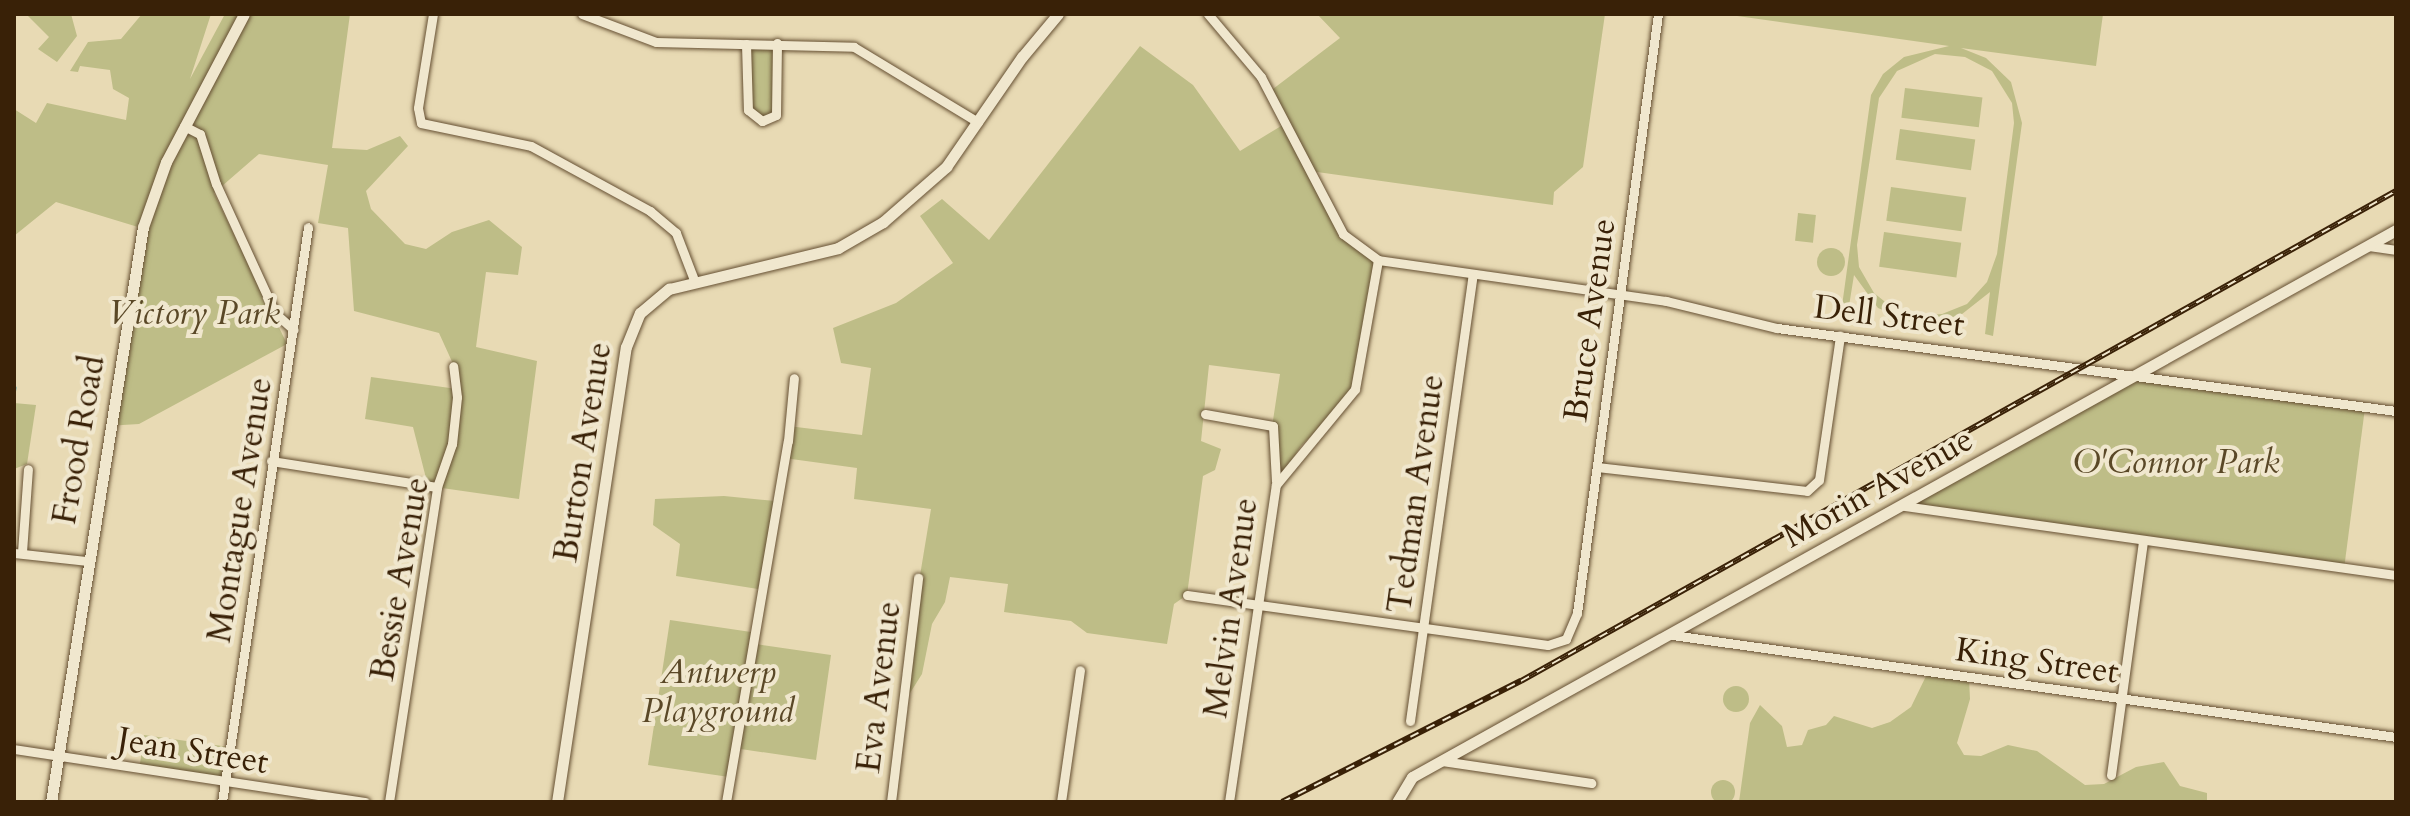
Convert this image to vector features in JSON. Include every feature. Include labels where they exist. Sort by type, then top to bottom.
[{"type":"street","name":"Frood Road","points":[[51,802],[86,561],[143,227],[157,181],[244,14]]},
{"type":"street","points":[[433,14],[418,108],[421,123],[531,146],[650,211],[676,233],[694,280]]},
{"type":"street","points":[[582,14],[647,41],[837,43],[871,53],[978,122]]},
{"type":"street","name":"Burton Avenue","points":[[557,802],[631,329],[653,300],[694,280],[838,248],[861,237],[935,178],[1058,14]]},
{"type":"street","points":[[1208,14],[1261,77],[1343,234],[1378,260]]},
{"type":"street","name":"Bruce Avenue","points":[[1423,627],[1548,645],[1571,633],[1597,467],[1658,14]]},
{"type":"street","points":[[746,44],[748,110],[762,121],[776,115],[777,43]]},
{"type":"street","points":[[184,126],[200,134],[216,184],[244,237],[275,313],[294,330]]},
{"type":"street","name":"Montague Avenue","points":[[222,802],[308,227]]},
{"type":"street","name":"Morin Avenue","points":[[1397,802],[1404,783],[1442,761],[2396,230]]},
{"type":"street","points":[[2368,246],[2396,250]]},
{"type":"street","name":"Dell Street","points":[[1378,260],[1619,295],[1840,336],[2141,374],[2396,411]]},
{"type":"street","name":"Melvin Avenue","points":[[1229,802],[1276,485],[1355,389],[1378,260]]},
{"type":"street","name":"Tedman Avenue","points":[[1410,721],[1473,275]]},
{"type":"street","points":[[1597,467],[1798,492],[1816,485],[1840,336]]},
{"type":"street","name":"Bessie Avenue","points":[[389,802],[437,487],[452,444],[457,397],[453,366]]},
{"type":"street","points":[[726,802],[794,378]]},
{"type":"street","points":[[1205,414],[1273,426],[1276,485]]},
{"type":"street","points":[[271,461],[437,487]]},
{"type":"street","points":[[28,469],[18,552],[86,561]]},
{"type":"street","points":[[1904,506],[2396,575]]},
{"type":"street","points":[[2111,775],[2143,540]]},
{"type":"street","name":"Eva Avenue","points":[[891,802],[918,578]]},
{"type":"street","points":[[1187,595],[1423,627]]},
{"type":"street","name":"King Street","points":[[1672,635],[2396,737]]},
{"type":"street","points":[[1061,802],[1080,670]]},
{"type":"street","name":"Jean Street","points":[[14,749],[365,802]]},
{"type":"street","points":[[1442,761],[1591,783]]},
{"type":"green space","points":[[26,14],[71,14],[77,36],[57,62],[38,49],[49,37]]},
{"type":"green space","name":"Victory Park","points":[[142,14],[211,14],[190,79],[225,14],[350,14],[332,148],[367,150],[400,136],[408,146],[366,191],[371,209],[405,244],[426,249],[452,232],[489,220],[522,247],[518,275],[486,272],[476,347],[537,361],[519,499],[428,486],[413,427],[365,419],[371,377],[457,389],[454,366],[439,333],[354,311],[348,228],[318,223],[328,165],[259,154],[214,193],[287,344],[139,424],[106,426],[138,227],[56,202],[14,236],[14,109],[36,123],[47,103],[126,120],[129,98],[113,89],[110,70],[80,66],[78,72],[70,71],[88,42],[121,39]]},
{"type":"green space","points":[[1317,14],[1605,14],[1583,167],[1554,192],[1553,205],[1310,171],[1347,241],[1377,261],[1358,377],[1342,405],[1301,446],[1275,485],[1272,427],[1280,374],[1209,365],[1201,441],[1221,449],[1215,470],[1203,476],[1187,595],[1174,604],[1167,644],[1087,633],[1071,621],[1004,612],[1008,584],[950,577],[945,602],[932,624],[922,674],[905,701],[906,660],[931,509],[854,499],[857,468],[784,458],[788,426],[862,435],[871,368],[841,363],[833,328],[896,303],[953,263],[920,216],[942,199],[989,240],[1140,46],[1193,85],[1240,151],[1286,123],[1269,92],[1340,38]]},
{"type":"green space","points":[[1723,14],[2103,14],[2096,66],[1961,48],[1986,58],[2011,82],[2022,123],[1993,336],[1985,334],[1990,292],[1957,318],[1916,324],[1878,308],[1854,275],[1849,306],[1842,306],[1871,95],[1883,74],[1904,57],[1949,46]],"holes":[[[1935,54],[1965,57],[1992,71],[2012,103],[2014,123],[1997,254],[1987,282],[1967,304],[1942,314],[1917,316],[1894,309],[1874,293],[1859,267],[1857,245],[1879,98],[1897,71]]]},
{"type":"green space","points":[[776,45],[777,100],[770,119],[750,115],[747,46]]},
{"type":"green space","points":[[1905,88],[1982,98],[1979,127],[1901,118]]},
{"type":"green space","points":[[1900,129],[1975,140],[1971,170],[1896,160]]},
{"type":"green space","points":[[1891,187],[1966,198],[1962,231],[1886,221]]},
{"type":"green space","points":[[1798,213],[1816,215],[1813,243],[1795,241]]},
{"type":"green space","points":[[1884,232],[1961,243],[1956,278],[1879,267]]},
{"type":"green space","points":[[1831,248],[1841,252],[1845,262],[1841,272],[1831,276],[1821,272],[1817,262],[1821,252]]},
{"type":"green space","name":"O'Connor Park","points":[[2141,375],[2365,408],[2344,569],[1904,507]]},
{"type":"green space","points":[[14,403],[36,405],[27,464],[14,469]]},
{"type":"green space","points":[[724,496],[775,501],[758,589],[676,576],[680,544],[653,525],[655,499]]},
{"type":"green space","name":"Antwerp Playground","points":[[670,620],[751,632],[749,643],[831,655],[816,760],[734,748],[729,777],[648,765]]},
{"type":"green space","points":[[1928,672],[1969,678],[1970,699],[1957,743],[1964,755],[1981,756],[2008,745],[2037,751],[2085,785],[2104,784],[2136,767],[2164,762],[2180,786],[2207,793],[2207,802],[1739,802],[1750,723],[1760,705],[1782,726],[1787,747],[1802,745],[1808,730],[1826,725],[1834,716],[1872,728],[1890,722],[1911,707]]},
{"type":"green space","points":[[1736,686],[1745,690],[1749,699],[1745,708],[1736,712],[1727,708],[1723,699],[1727,690]]},
{"type":"green space","points":[[144,735],[229,747],[224,782],[139,770]]},
{"type":"green space","points":[[1723,780],[1734,787],[1735,792],[1728,803],[1723,804],[1712,797],[1711,792],[1718,781]]},
{"type":"waterway","points":[[14,391],[15,387]]},
{"type":"railway","points":[[1282,802],[1521,681],[2396,191]]}]
